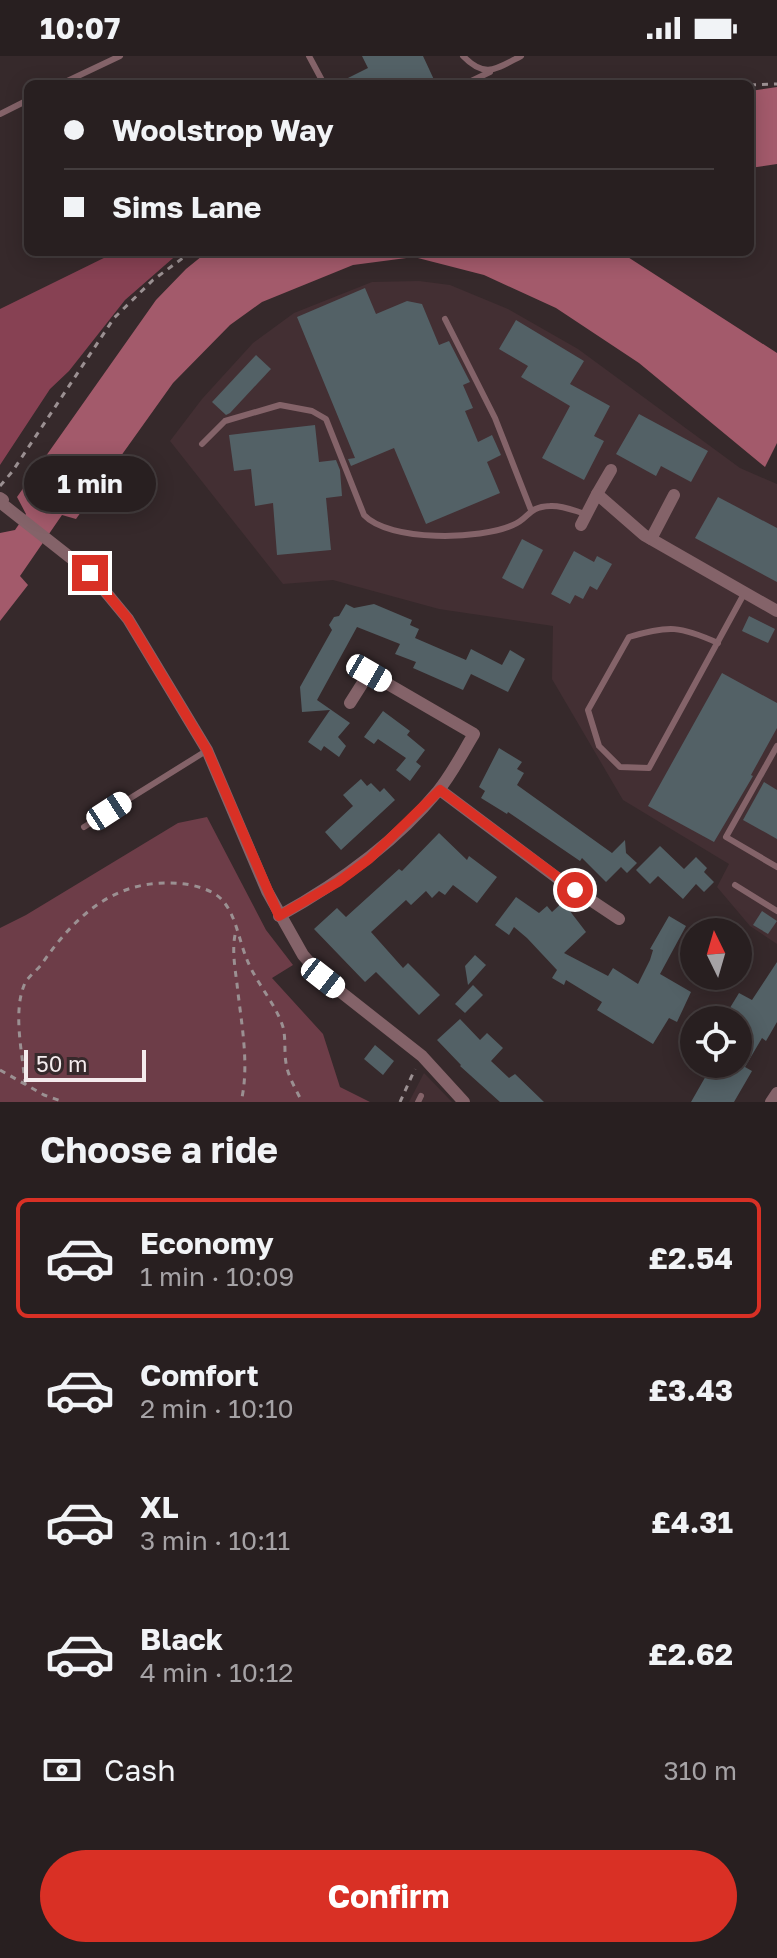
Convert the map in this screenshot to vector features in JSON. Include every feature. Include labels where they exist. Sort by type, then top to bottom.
[{"type":"street","points":[[584,519],[611,470]]},
{"type":"street","points":[[597,494],[651,539],[777,611]]},
{"type":"street","points":[[651,539],[674,495]]},
{"type":"street","points":[[0,501],[90,573],[128,619],[207,750],[279,916],[303,955],[323,978],[422,1056],[464,1102]]},
{"type":"street","points":[[279,916],[338,882],[369,859],[440,790],[474,734],[369,673],[350,703]]},
{"type":"street","points":[[440,790],[556,877],[619,919]]},
{"type":"street","points":[[771,1102],[777,1093]]},
{"type":"lane","points":[[69,80],[120,56]]},
{"type":"lane","points":[[309,56],[322,80]]},
{"type":"lane","points":[[463,56],[480,70],[492,71]]},
{"type":"lane","points":[[473,80],[521,56]]},
{"type":"lane","points":[[0,114],[24,102]]},
{"type":"lane","points":[[445,319],[495,418],[531,510]]},
{"type":"lane","points":[[202,444],[225,421],[280,405],[312,411],[326,419],[364,515],[370,522],[417,535],[457,537],[514,525],[531,510],[552,505],[584,519]]},
{"type":"lane","points":[[718,643],[689,630],[659,627],[629,637],[588,710],[599,746],[620,767],[649,768],[718,643],[745,592]]},
{"type":"lane","points":[[777,746],[773,762],[726,837],[777,867]]},
{"type":"lane","points":[[84,827],[207,750]]},
{"type":"lane","points":[[735,885],[777,911]]},
{"type":"path","points":[[754,85],[777,84]]},
{"type":"path","points":[[0,486],[114,318],[153,280],[186,256]]},
{"type":"path","points":[[25,1085],[19,1003],[26,979],[38,969],[69,927],[102,900],[133,886],[150,883],[191,885],[222,900],[232,915],[247,961],[283,1028],[286,1066],[302,1102]]},
{"type":"path","points":[[236,931],[234,960],[245,1087],[241,1102]]},
{"type":"path","points":[[400,1102],[422,1056]]},
{"type":"path","points":[[0,1070],[64,1102]]},
{"type":"shaded area","points":[[777,87],[777,164],[754,167],[754,90]]},
{"type":"shaded area","points":[[108,256],[175,256],[125,300],[69,371],[50,389],[0,465],[0,309]]},
{"type":"shaded area","points":[[202,256],[626,256],[777,353],[777,443],[765,467],[639,363],[556,308],[484,275],[414,257],[353,265],[262,302],[230,325],[173,383],[76,519],[62,515],[20,576],[28,585],[0,621],[0,533],[15,530],[26,514],[17,497],[156,300]]},
{"type":"shaded area","points":[[419,281],[450,285],[508,309],[578,349],[740,468],[777,484],[777,944],[752,927],[752,918],[743,918],[717,887],[729,864],[623,800],[552,679],[553,626],[439,609],[333,580],[283,584],[170,441],[202,399],[253,343],[294,313],[372,282]]},
{"type":"shaded area","points":[[207,817],[266,930],[293,965],[272,978],[323,1034],[340,1087],[370,1102],[0,1102],[0,928],[178,823]]},
{"type":"shaded area","points":[[424,1073],[452,1102],[409,1102]]},
{"type":"building","points":[[362,56],[423,56],[434,80],[344,80],[368,68]]},
{"type":"building","points":[[365,288],[376,314],[407,301],[422,304],[439,345],[449,341],[470,382],[463,385],[473,408],[465,411],[478,442],[492,435],[501,455],[487,462],[500,493],[426,524],[394,448],[351,466],[348,459],[355,458],[297,317]]},
{"type":"building","points":[[516,320],[584,361],[570,384],[610,406],[594,436],[604,441],[584,480],[542,458],[570,406],[521,377],[528,366],[499,349]]},
{"type":"building","points":[[256,355],[271,369],[226,415],[212,402]]},
{"type":"building","points":[[639,414],[708,451],[691,482],[661,466],[656,476],[616,454]]},
{"type":"building","points":[[315,425],[319,462],[336,460],[340,470],[342,496],[326,498],[331,550],[277,555],[273,503],[255,506],[251,469],[234,471],[229,435]]},
{"type":"building","points":[[718,497],[777,528],[777,582],[695,538]]},
{"type":"building","points":[[522,539],[543,550],[523,589],[502,578]]},
{"type":"building","points":[[574,551],[594,562],[597,556],[612,564],[597,590],[590,586],[583,599],[575,595],[570,604],[551,594]]},
{"type":"building","points":[[346,604],[354,608],[374,604],[412,620],[410,625],[419,629],[415,638],[466,660],[471,649],[502,665],[510,650],[525,659],[508,692],[471,674],[463,690],[413,668],[416,662],[395,654],[400,644],[357,627],[317,700],[350,723],[338,737],[346,746],[339,757],[324,746],[321,751],[308,742],[330,710],[302,712],[300,687],[332,630],[329,625]]},
{"type":"building","points":[[749,616],[775,629],[768,643],[742,631]]},
{"type":"building","points":[[722,673],[777,703],[777,728],[714,842],[648,806]]},
{"type":"building","points":[[383,711],[410,731],[407,735],[425,750],[416,762],[421,766],[410,781],[396,770],[406,758],[378,739],[374,744],[364,737]]},
{"type":"building","points":[[499,748],[522,762],[517,769],[524,773],[517,785],[612,853],[625,840],[626,853],[637,863],[627,873],[621,867],[606,882],[582,858],[580,861],[508,812],[481,798],[485,791],[479,787]]},
{"type":"building","points":[[361,779],[380,792],[384,788],[395,800],[341,850],[325,832],[353,806],[343,795]]},
{"type":"building","points":[[764,782],[777,790],[777,839],[743,820]]},
{"type":"building","points":[[439,833],[467,860],[469,856],[497,877],[477,903],[453,885],[445,895],[439,891],[432,898],[426,891],[411,905],[406,900],[371,932],[403,968],[408,963],[440,995],[419,1015],[376,972],[365,982],[314,929],[337,908],[346,917],[399,869],[402,871]]},
{"type":"building","points":[[660,846],[684,869],[696,857],[707,868],[704,872],[714,882],[704,892],[696,884],[683,899],[658,876],[650,884],[636,870]]},
{"type":"building","points":[[516,897],[539,913],[547,906],[552,912],[563,902],[586,932],[564,953],[608,976],[613,968],[638,984],[650,960],[653,950],[650,949],[669,916],[680,922],[680,937],[660,974],[680,986],[680,990],[691,992],[684,1006],[680,1006],[677,1022],[669,1018],[653,1044],[597,1010],[602,1002],[566,980],[564,985],[552,978],[557,970],[514,927],[509,935],[495,925]]},
{"type":"building","points":[[762,911],[777,921],[768,934],[753,925]]},
{"type":"building","points":[[475,955],[486,965],[468,985],[465,966]]},
{"type":"building","points":[[777,962],[777,1022],[766,1041],[762,1038],[752,1055],[752,1006],[731,1006],[739,993],[752,1000]]},
{"type":"building","points":[[473,985],[483,995],[465,1013],[455,1004]]},
{"type":"building","points":[[460,1019],[480,1040],[487,1033],[503,1048],[491,1061],[509,1078],[515,1074],[544,1102],[500,1102],[460,1066],[437,1040]]},
{"type":"building","points":[[375,1045],[394,1061],[383,1075],[364,1059]]},
{"type":"building","points":[[705,1078],[748,1078],[734,1102],[691,1102]]},
{"type":"route","points":[[90,573],[128,619],[207,750],[279,916],[338,882],[369,859],[440,790],[575,890]]}]
